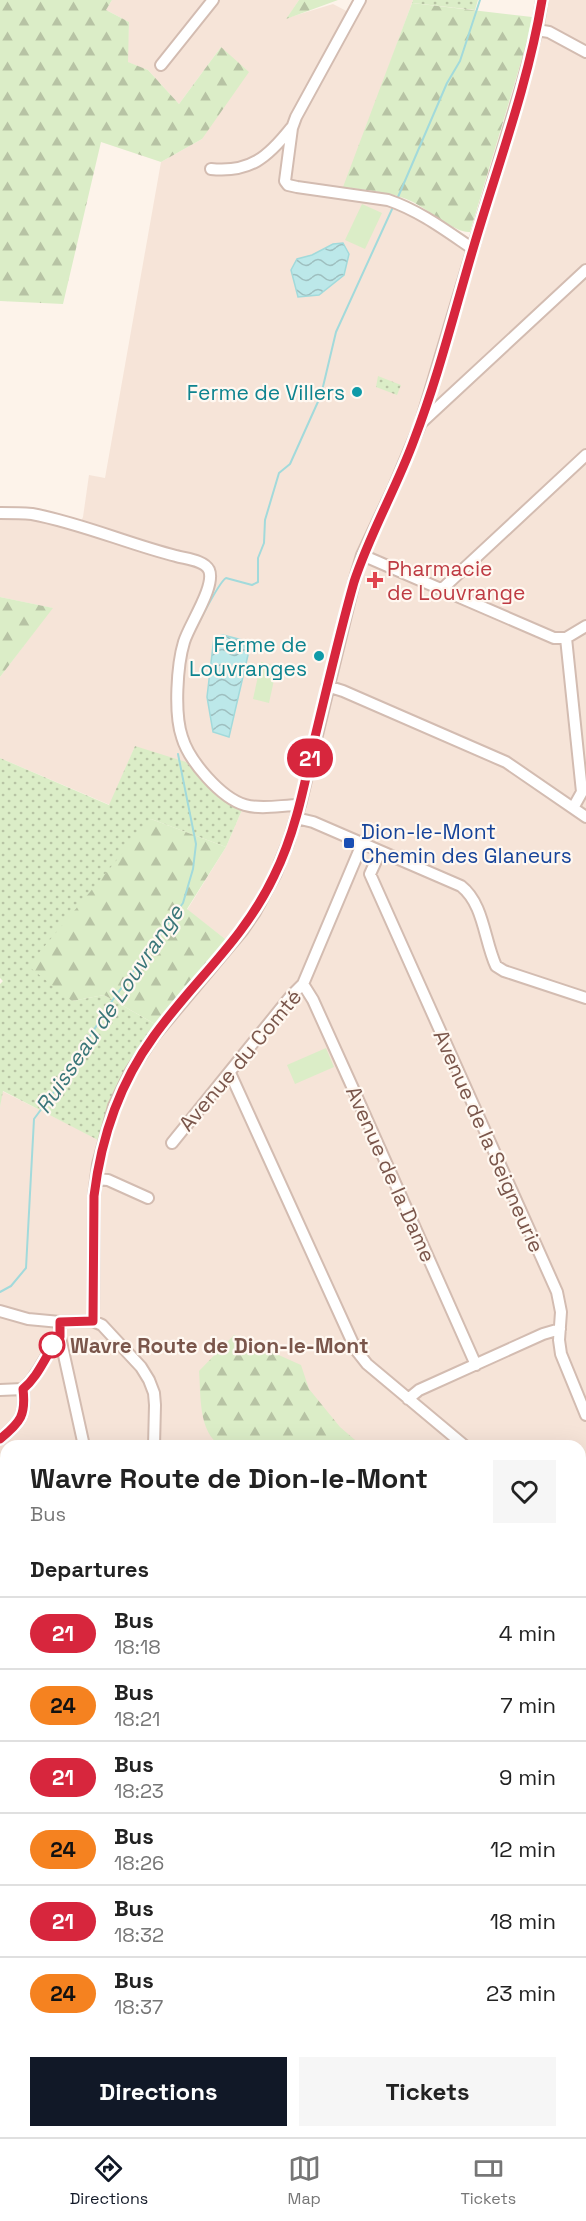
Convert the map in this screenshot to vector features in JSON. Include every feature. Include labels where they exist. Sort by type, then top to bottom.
[{"type":"street","points":[[161,65],[213,0]]},
{"type":"street","points":[[211,169],[247,166],[275,148],[292,128],[360,0]]},
{"type":"street","points":[[93,1321],[94,1196],[114,1106],[131,1071],[154,1036],[224,954],[255,912],[274,875],[300,805],[327,686],[362,555],[394,488],[420,425],[537,30],[542,0]]},
{"type":"street","points":[[537,30],[549,32],[586,52]]},
{"type":"street","points":[[292,128],[285,178],[288,185],[388,200],[434,221],[473,249]]},
{"type":"street","points":[[420,425],[586,270]]},
{"type":"street","points":[[442,589],[586,455]]},
{"type":"street","points":[[0,513],[32,514],[134,546],[194,561],[206,567],[210,572],[207,590],[184,642],[180,659],[178,711],[182,738],[202,770],[218,788],[237,802],[252,807],[300,805]]},
{"type":"street","points":[[362,555],[554,638],[566,638],[586,626]]},
{"type":"street","points":[[566,638],[582,792],[573,808]]},
{"type":"street","points":[[327,686],[353,695],[507,762],[586,817]]},
{"type":"street","points":[[296,818],[313,822],[455,883],[470,893],[476,904],[496,966],[504,971],[586,998]]},
{"type":"street","name":"Avenue du Comté","points":[[172,1143],[303,984],[362,844]]},
{"type":"street","points":[[354,867],[370,874],[380,852]]},
{"type":"street","name":"Avenue de la Seigneurie","points":[[370,874],[557,1292],[561,1312],[561,1354],[586,1414]]},
{"type":"street","name":"Avenue de la Dame","points":[[303,984],[313,1000],[351,1083],[476,1365]]},
{"type":"street","points":[[230,1073],[356,1350],[367,1364],[458,1440]]},
{"type":"street","points":[[96,1179],[108,1180],[148,1198]]},
{"type":"street","points":[[0,1311],[28,1318],[60,1322],[93,1321],[102,1325],[131,1356],[149,1380],[154,1393],[154,1440]]},
{"type":"street","points":[[60,1322],[60,1337],[83,1440]]},
{"type":"street","points":[[408,1399],[419,1390],[543,1334],[560,1329]]},
{"type":"street","points":[[0,1390],[23,1389],[31,1383],[50,1348],[60,1337]]},
{"type":"street","points":[[0,1439],[22,1417],[23,1389]]},
{"type":"shaded area","points":[[112,0],[299,0],[287,18],[333,4],[358,17],[367,0],[413,0],[342,195],[404,210],[430,224],[476,257],[534,65],[548,0],[586,0],[586,1440],[0,1440],[0,1107],[2,1091],[108,1144],[121,1106],[141,1065],[159,1039],[237,948],[187,910],[226,847],[242,810],[135,746],[110,805],[0,758],[0,677],[52,608],[0,597],[0,516],[6,515],[77,530],[83,517],[89,475],[105,478],[161,162],[202,139],[221,47],[179,104],[148,70],[127,62],[129,22],[106,10]]},
{"type":"green space","points":[[0,0],[112,0],[106,10],[129,22],[128,62],[148,70],[179,104],[221,47],[249,72],[202,139],[161,162],[101,142],[63,304],[0,301]]},
{"type":"green space","points":[[299,0],[338,0],[286,19]]},
{"type":"green space","points":[[413,0],[478,0],[475,10],[412,3]]},
{"type":"green space","points":[[412,3],[532,17],[527,42],[470,232],[464,232],[450,225],[419,205],[405,199],[379,192],[343,187]]},
{"type":"green space","points":[[362,204],[382,213],[365,249],[345,240]]},
{"type":"green space","points":[[378,376],[401,385],[397,395],[376,387]]},
{"type":"green space","points":[[0,597],[53,608],[0,677]]},
{"type":"green space","points":[[261,662],[277,666],[269,703],[253,699]]},
{"type":"green space","points":[[135,746],[186,762],[215,792],[242,810],[226,847],[151,819],[72,1001],[104,995],[155,1024],[125,1072],[108,1106],[98,1140],[3,1091],[0,1107],[0,984],[3,981],[0,978],[0,758],[109,805]]},
{"type":"green space","points":[[151,819],[226,847],[187,909],[229,942],[155,1024],[104,995],[72,1001],[28,966]]},
{"type":"green space","points":[[326,1048],[334,1067],[295,1084],[287,1065]]},
{"type":"green space","points":[[234,1335],[301,1365],[309,1389],[340,1427],[355,1440],[214,1440],[204,1422],[199,1371]]},
{"type":"water","points":[[343,243],[349,254],[344,275],[319,295],[298,297],[291,270],[297,259],[312,255],[333,244]]},
{"type":"water","points":[[223,635],[242,640],[248,655],[229,737],[213,732],[207,697],[214,637]]},
{"type":"waterway","name":"Ruisseau de Louvrange","points":[[398,197],[447,83],[460,61],[480,0]]},
{"type":"waterway","name":"Ruisseau de Louvrange","points":[[198,624],[215,592],[226,578],[252,585],[258,582],[258,558],[264,543],[265,520],[279,473],[290,464],[321,395],[336,332],[393,207]]},
{"type":"waterway","name":"Ruisseau de Louvrange","points":[[0,1292],[11,1286],[26,1268],[34,1119],[62,1081],[112,1001],[183,903],[193,869],[196,844],[178,754]]},
{"type":"bus line","name":"21","points":[[0,1439],[22,1417],[23,1389],[31,1383],[50,1348],[60,1337],[60,1322],[93,1321],[94,1196],[98,1164],[114,1106],[131,1071],[154,1036],[224,954],[255,912],[288,843],[300,805],[327,686],[362,555],[414,442],[425,410],[522,85],[537,30],[542,0]]},
{"type":"place","name":"Ferme de Villers","points":[[357,392]]},
{"type":"place","name":"Pharmacie de Louvrange","points":[[375,580]]},
{"type":"place","name":"Ferme de Louvranges","points":[[319,656]]},
{"type":"place","name":"Dion-le-Mont Chemin des Glaneurs","points":[[349,843]]},
{"type":"place","name":"Wavre Route de Dion-le-Mont","points":[[52,1345]]}]
